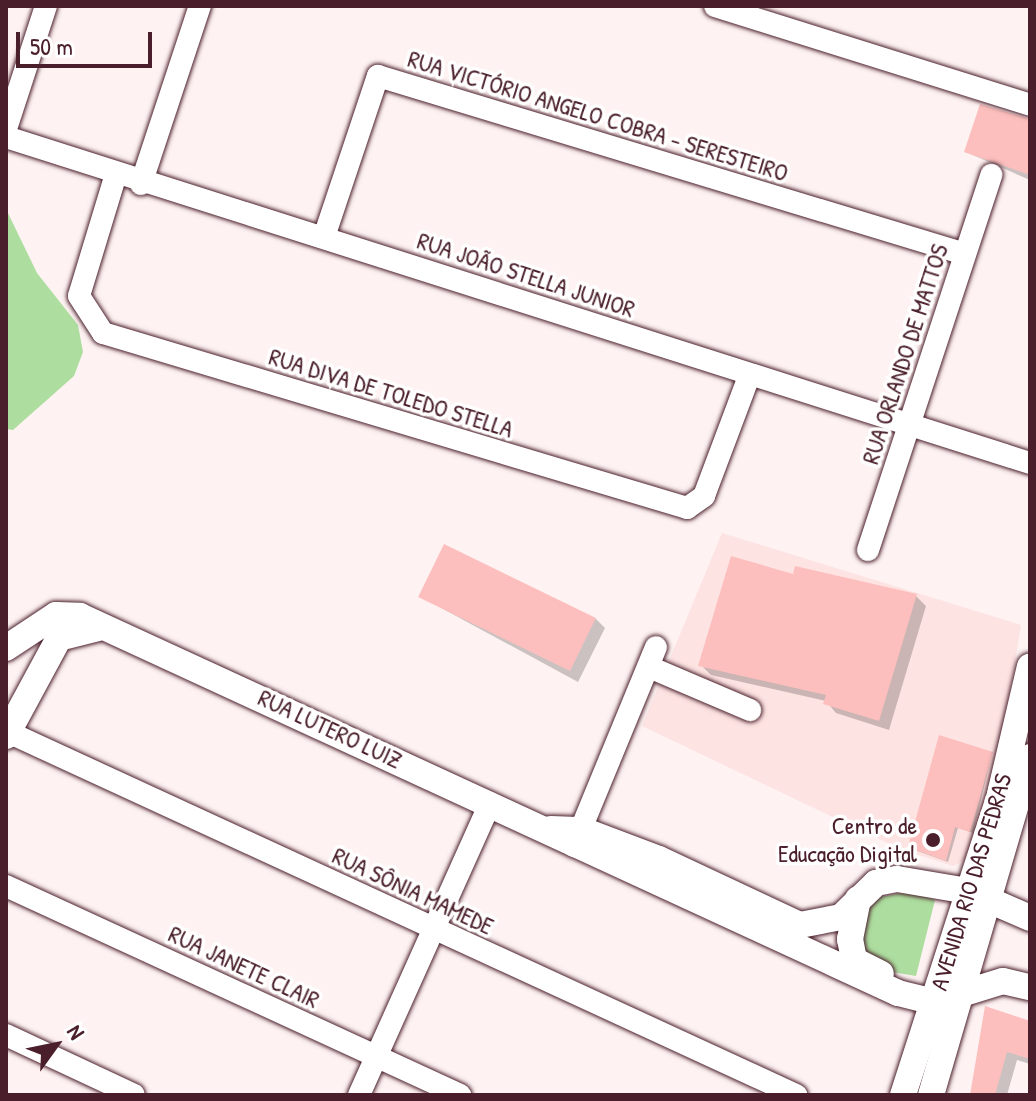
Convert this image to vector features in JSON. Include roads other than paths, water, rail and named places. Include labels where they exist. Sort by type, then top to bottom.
[{"type":"street","points":[[6,129],[46,6]]},
{"type":"street","points":[[141,184],[200,6]]},
{"type":"street","points":[[715,6],[1030,105]]},
{"type":"street","name":"RUA VICTÓRIO ANGELO COBRA - SERESTEIRO","points":[[324,237],[378,76],[965,254]]},
{"type":"street","name":"RUA JOÃO STELLA JUNIOR","points":[[6,137],[141,184],[324,237],[749,376],[1030,463]]},
{"type":"street","name":"RUA DIVA DE TOLEDO STELLA","points":[[116,174],[79,296],[103,333],[687,508],[704,496],[749,376]]},
{"type":"street","name":"RUA ORLANDO DE MATTOS","points":[[868,550],[991,175]]},
{"type":"street","name":"RUA LUTERO LUIZ","points":[[6,648],[56,615],[110,627],[490,803],[800,925],[841,917],[876,883],[897,879],[979,896],[1030,918]]},
{"type":"street","points":[[8,724],[59,638],[110,627]]},
{"type":"street","points":[[578,839],[652,657],[750,710]]},
{"type":"street","name":"AVENIDA RIO DAS PEDRAS","points":[[931,1095],[962,990],[979,896],[1030,666]]},
{"type":"street","name":"RUA SÔNIA MAMEDE","points":[[8,724],[435,930],[796,1095]]},
{"type":"street","name":"AVENIDA RIO DAS PEDRAS","points":[[903,1095],[935,1002],[979,896],[1030,757]]},
{"type":"street","points":[[359,1095],[490,803]]},
{"type":"street","name":"RUA LUTERO LUIZ","points":[[578,839],[898,993],[935,1002]]},
{"type":"street","name":"RUA JANETE CLAIR","points":[[6,886],[460,1095]]},
{"type":"street","points":[[858,899],[850,939],[854,960],[898,993]]},
{"type":"street","points":[[935,1002],[962,990],[1003,981],[1030,987]]},
{"type":"street","points":[[6,1035],[134,1095]]},
{"type":"place","name":"Centro de Educação Digital","points":[[933,840]]}]
